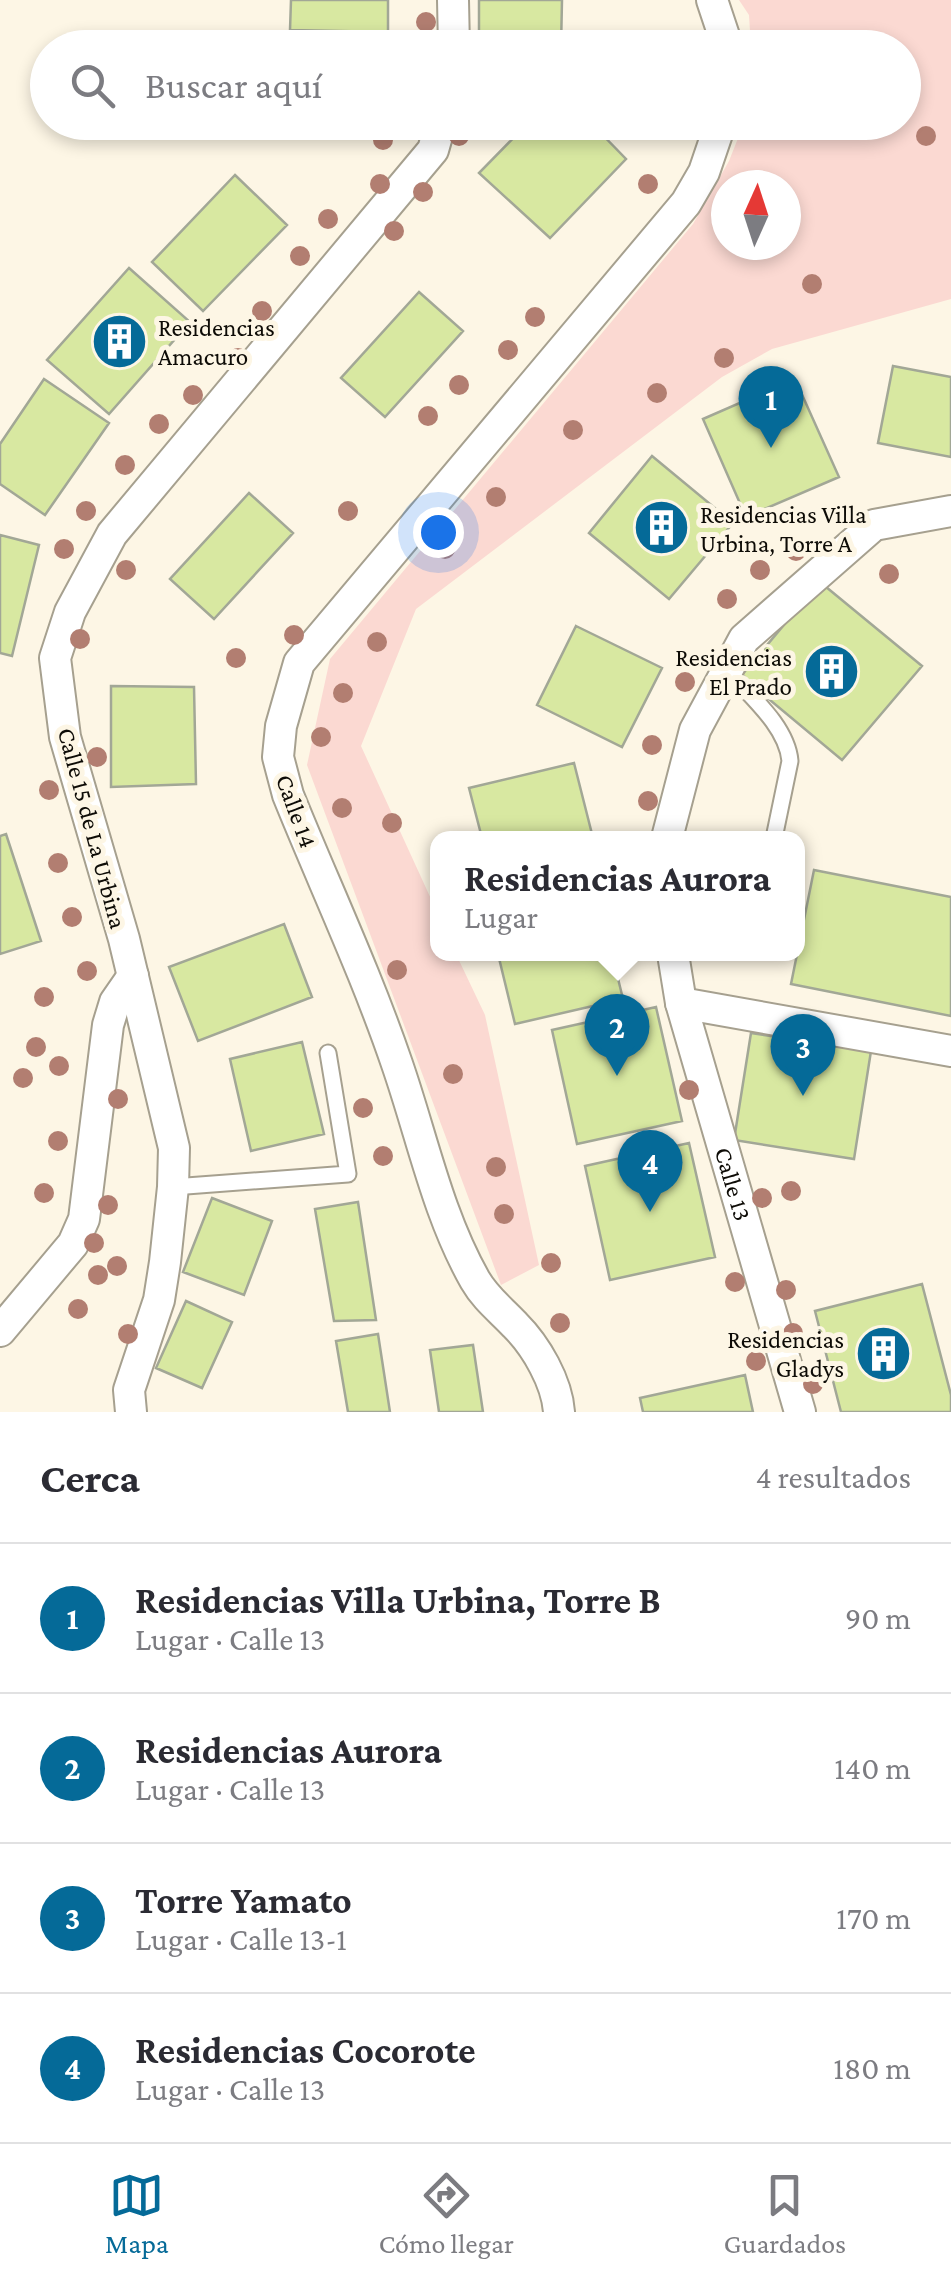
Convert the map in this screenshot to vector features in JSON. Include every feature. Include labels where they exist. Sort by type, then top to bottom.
[{"type":"street","points":[[453,0],[454,30]]},
{"type":"street","points":[[712,0],[722,30]]},
{"type":"street","name":"Calle 15 de La Urbina","points":[[131,1412],[129,1390],[158,1300],[173,1187],[174,1148],[133,976],[65,737],[55,658],[70,612],[112,534],[432,150],[435,140]]},
{"type":"street","name":"Calle 14","points":[[559,1412],[558,1399],[540,1357],[517,1326],[487,1301],[465,1262],[439,1200],[397,1062],[288,795],[278,756],[281,726],[299,663],[686,203],[704,172],[715,140]]},
{"type":"street","points":[[669,831],[695,730],[744,639],[874,525],[951,511]]},
{"type":"street","name":"Calle 13","points":[[674,961],[681,1002],[800,1412]]},
{"type":"street","points":[[0,1331],[72,1244],[84,1219],[108,1025],[115,1002],[133,976]]},
{"type":"street","points":[[681,1002],[951,1051]]},
{"type":"lane","points":[[727,670],[780,732],[789,749],[775,831]]},
{"type":"lane","points":[[173,1187],[348,1174],[328,1053]]},
{"type":"shaded area","points":[[739,0],[951,0],[951,299],[772,349],[722,377],[416,609],[361,746],[430,897],[430,961],[459,961],[485,1015],[539,1265],[501,1285],[307,765],[330,659],[693,224],[711,192],[711,260],[801,260],[801,170],[724,170],[737,140],[921,140],[921,30],[750,30],[749,15]]},
{"type":"building","points":[[291,0],[388,0],[388,30],[290,30]]},
{"type":"building","points":[[479,0],[562,0],[561,30],[479,30]]},
{"type":"building","points":[[511,140],[608,140],[626,159],[550,238],[479,173]]},
{"type":"building","points":[[235,175],[287,225],[203,311],[152,262]]},
{"type":"building","name":"Residencias Amacuro","points":[[129,268],[190,322],[109,414],[47,360]]},
{"type":"building","points":[[419,292],[463,331],[385,417],[341,378]]},
{"type":"building","points":[[893,366],[951,377],[951,457],[878,443]]},
{"type":"building","points":[[44,379],[109,423],[45,515],[0,484],[0,444]]},
{"type":"building","points":[[795,379],[839,477],[746,517],[703,419]]},
{"type":"building","name":"Residencias Villa Urbina, Torre A","points":[[652,456],[733,523],[669,599],[589,533]]},
{"type":"building","points":[[249,493],[293,533],[214,619],[170,579]]},
{"type":"building","points":[[0,535],[39,545],[12,656],[0,653]]},
{"type":"building","name":"Residencias El Prado","points":[[820,582],[922,666],[842,760],[741,676]]},
{"type":"building","points":[[576,626],[662,668],[622,747],[537,705]]},
{"type":"building","points":[[111,686],[194,687],[196,784],[111,787]]},
{"type":"building","points":[[574,763],[591,831],[480,831],[469,788]]},
{"type":"building","points":[[6,834],[41,941],[0,954],[0,836]]},
{"type":"building","points":[[814,870],[951,897],[951,1016],[791,984],[796,961],[805,961],[805,915]]},
{"type":"building","points":[[284,924],[312,997],[198,1041],[169,967]]},
{"type":"building","points":[[500,961],[614,961],[623,999],[515,1024]]},
{"type":"building","points":[[656,1007],[682,1121],[577,1144],[552,1030]]},
{"type":"building","points":[[751,1033],[871,1051],[854,1159],[734,1140]]},
{"type":"building","points":[[302,1042],[324,1134],[251,1151],[230,1059]]},
{"type":"building","points":[[689,1143],[715,1257],[610,1280],[585,1166]]},
{"type":"building","points":[[212,1198],[272,1221],[244,1295],[183,1272]]},
{"type":"building","points":[[358,1202],[376,1320],[334,1321],[315,1209]]},
{"type":"building","name":"Residencias Gladys","points":[[922,1284],[951,1395],[951,1412],[841,1412],[815,1311]]},
{"type":"building","points":[[186,1301],[232,1322],[202,1388],[156,1368]]},
{"type":"building","points":[[378,1334],[390,1412],[348,1412],[336,1341]]},
{"type":"building","points":[[473,1345],[483,1412],[439,1412],[430,1350]]},
{"type":"building","points":[[745,1375],[753,1412],[643,1412],[640,1398]]},
{"type":"place","name":"Residencias Amacuro","points":[[119,341]]},
{"type":"place","name":"Residencias Villa Urbina, Torre B","points":[[771,448]]},
{"type":"place","name":"Residencias Villa Urbina, Torre A","points":[[661,528]]},
{"type":"place","name":"Residencias El Prado","points":[[831,671]]},
{"type":"place","name":"Residencias Aurora","points":[[617,1076]]},
{"type":"place","name":"Torre Yamato","points":[[803,1096]]},
{"type":"place","name":"Residencias Cocorote","points":[[650,1212]]},
{"type":"place","name":"Residencias Gladys","points":[[883,1353]]}]
